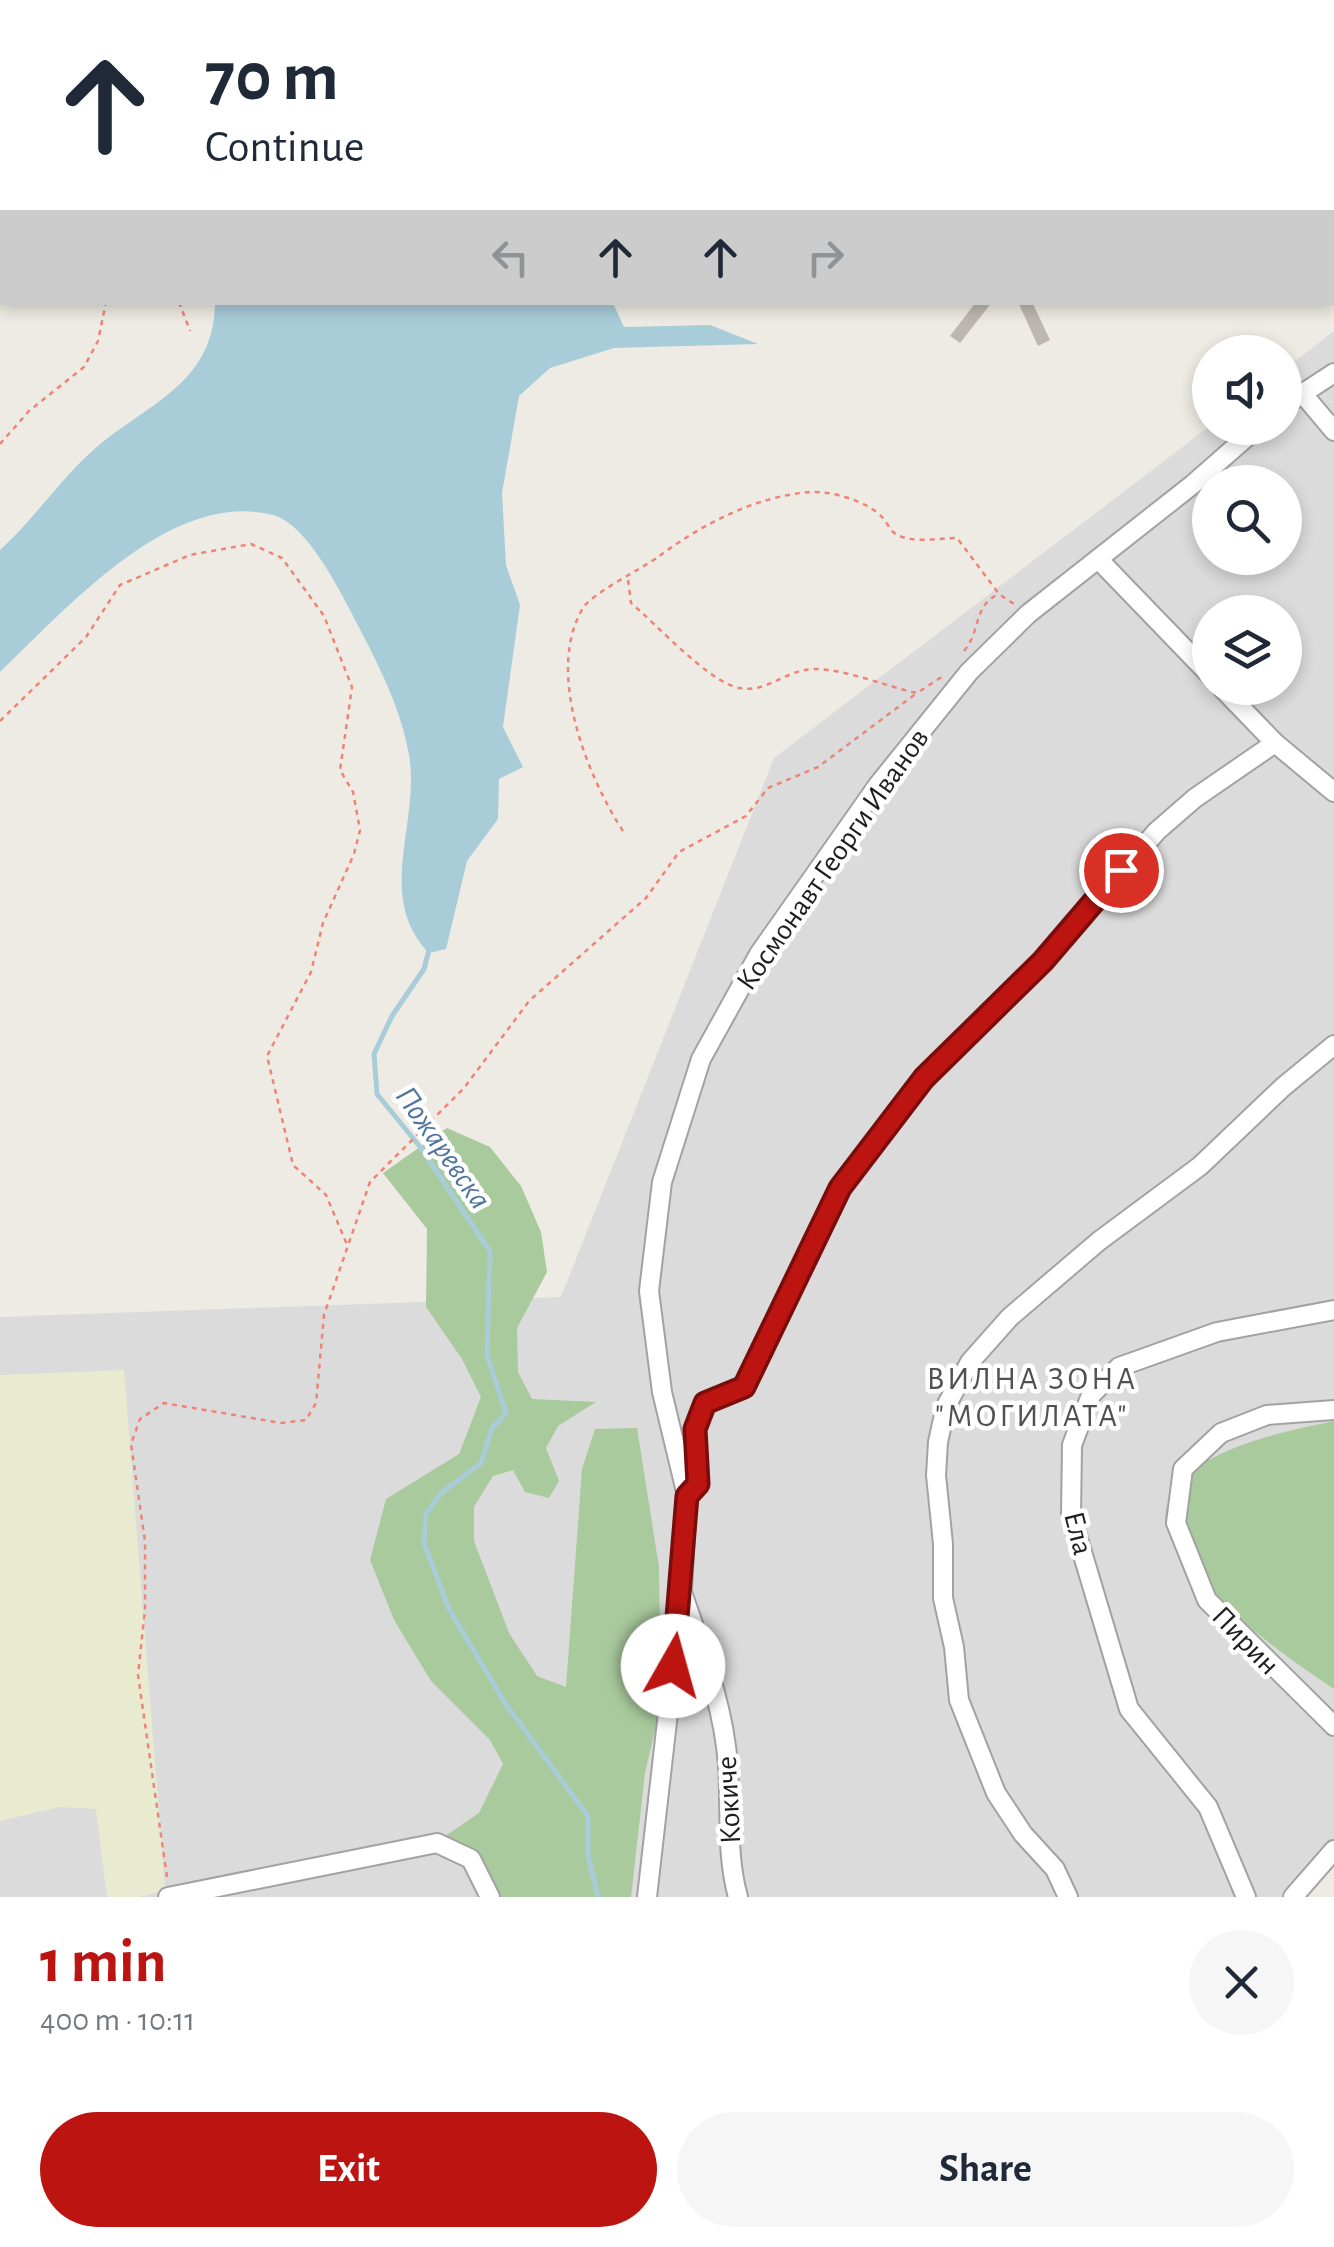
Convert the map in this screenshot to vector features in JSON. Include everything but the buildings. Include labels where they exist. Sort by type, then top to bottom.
[{"type":"street","points":[[1334,373],[1302,393],[1334,432]]},
{"type":"street","name":"Космонавт Георги Иванов","points":[[646,1897],[682,1590],[687,1496],[662,1392],[649,1291],[662,1182],[701,1059],[760,954],[878,785],[969,672],[1028,614],[1236,445]]},
{"type":"street","points":[[1098,559],[1192,656]]},
{"type":"street","points":[[1238,705],[1275,743],[1334,792]]},
{"type":"street","points":[[687,1496],[698,1484],[695,1429],[705,1403],[744,1387],[840,1188],[924,1078],[1043,961],[1158,831],[1195,798],[1275,743]]},
{"type":"street","points":[[1068,1897],[1055,1870],[1023,1834],[996,1794],[959,1700],[954,1648],[942,1598],[943,1544],[936,1475],[946,1406],[970,1362],[1010,1317],[1098,1241],[1200,1166],[1283,1087],[1334,1046]]},
{"type":"street","name":"Ела","points":[[1246,1897],[1208,1807],[1129,1709],[1071,1514],[1072,1444],[1090,1395],[1119,1367],[1217,1332],[1334,1310]]},
{"type":"street","name":"Пирин","points":[[1334,1410],[1267,1415],[1221,1434],[1183,1469],[1176,1523],[1207,1600],[1334,1726]]},
{"type":"street","name":"Кокиче","points":[[682,1590],[719,1701],[728,1766],[728,1840],[738,1897]]},
{"type":"street","points":[[168,1897],[436,1843],[471,1859],[490,1897]]},
{"type":"street","points":[[1292,1897],[1334,1850]]},
{"type":"path","points":[[0,444],[28,411],[84,367],[98,340],[105,305]]},
{"type":"path","points":[[180,305],[190,331]]},
{"type":"path","points":[[623,831],[589,774],[572,706],[569,638],[584,604],[628,579],[694,530],[740,510],[814,492],[844,497],[880,514],[894,534],[908,538],[956,538],[999,594],[1028,614]]},
{"type":"path","points":[[0,721],[86,636],[120,584],[190,555],[250,544],[282,558],[324,616],[352,686],[340,770],[353,792],[360,830],[354,854],[323,923],[311,972],[267,1056],[293,1165],[326,1195],[348,1249]]},
{"type":"path","points":[[628,579],[631,603],[706,671],[739,688],[777,684],[805,669],[841,673],[917,693]]},
{"type":"path","points":[[956,661],[978,635],[978,615],[989,598],[999,594]]},
{"type":"path","points":[[168,1897],[138,1675],[145,1609],[144,1541],[131,1444],[140,1418],[164,1403],[281,1423],[306,1420],[316,1403],[324,1315],[370,1182],[464,1088],[528,1001],[646,898],[680,852],[746,816],[768,788],[818,767],[946,674]]},
{"type":"shaded area","points":[[1334,331],[1334,1855],[1284,1897],[0,1897],[0,1317],[561,1297],[774,758],[1192,440],[1192,445],[1302,445],[1302,356]]},
{"type":"green space","points":[[447,1128],[490,1147],[521,1186],[541,1232],[547,1272],[517,1328],[518,1372],[532,1399],[596,1402],[558,1426],[546,1448],[559,1481],[549,1498],[525,1492],[513,1470],[493,1476],[474,1507],[474,1541],[509,1633],[537,1676],[566,1687],[582,1469],[595,1429],[637,1428],[659,1567],[661,1705],[645,1773],[631,1897],[493,1897],[444,1837],[479,1813],[503,1764],[490,1740],[431,1681],[394,1620],[370,1560],[386,1499],[459,1454],[481,1397],[462,1359],[426,1307],[427,1229],[383,1173]]},
{"type":"green space","points":[[124,1370],[165,1890],[139,1897],[107,1897],[96,1809],[59,1807],[0,1821],[0,1375]]},
{"type":"green space","points":[[1334,1421],[1334,1689],[1272,1645],[1220,1598],[1174,1541],[1165,1517],[1175,1489],[1212,1458],[1262,1438]]},
{"type":"water","points":[[215,305],[614,305],[624,327],[710,325],[758,344],[614,348],[550,368],[519,396],[502,493],[506,565],[520,605],[503,727],[523,767],[499,779],[498,819],[467,861],[446,949],[429,953],[413,931],[404,907],[403,858],[411,780],[405,735],[392,698],[327,569],[307,541],[285,520],[273,515],[234,512],[196,520],[159,537],[89,588],[0,672],[0,550],[89,454],[189,375],[212,332]]},
{"type":"waterway","name":"Пожаревска","points":[[429,950],[424,969],[392,1016],[374,1054],[377,1094],[421,1148],[490,1251],[487,1355],[506,1413],[492,1428],[481,1463],[441,1493],[426,1514],[424,1543],[449,1609],[507,1706],[588,1816],[588,1855],[598,1897]]},
{"type":"district","name":"ВИЛНА ЗОНА \"МОГИЛАТА\"","points":[[1032,1396]]},
{"type":"route","points":[[673,1666],[687,1496],[698,1484],[695,1429],[705,1403],[744,1387],[840,1188],[924,1078],[1043,961],[1121,870]]}]
